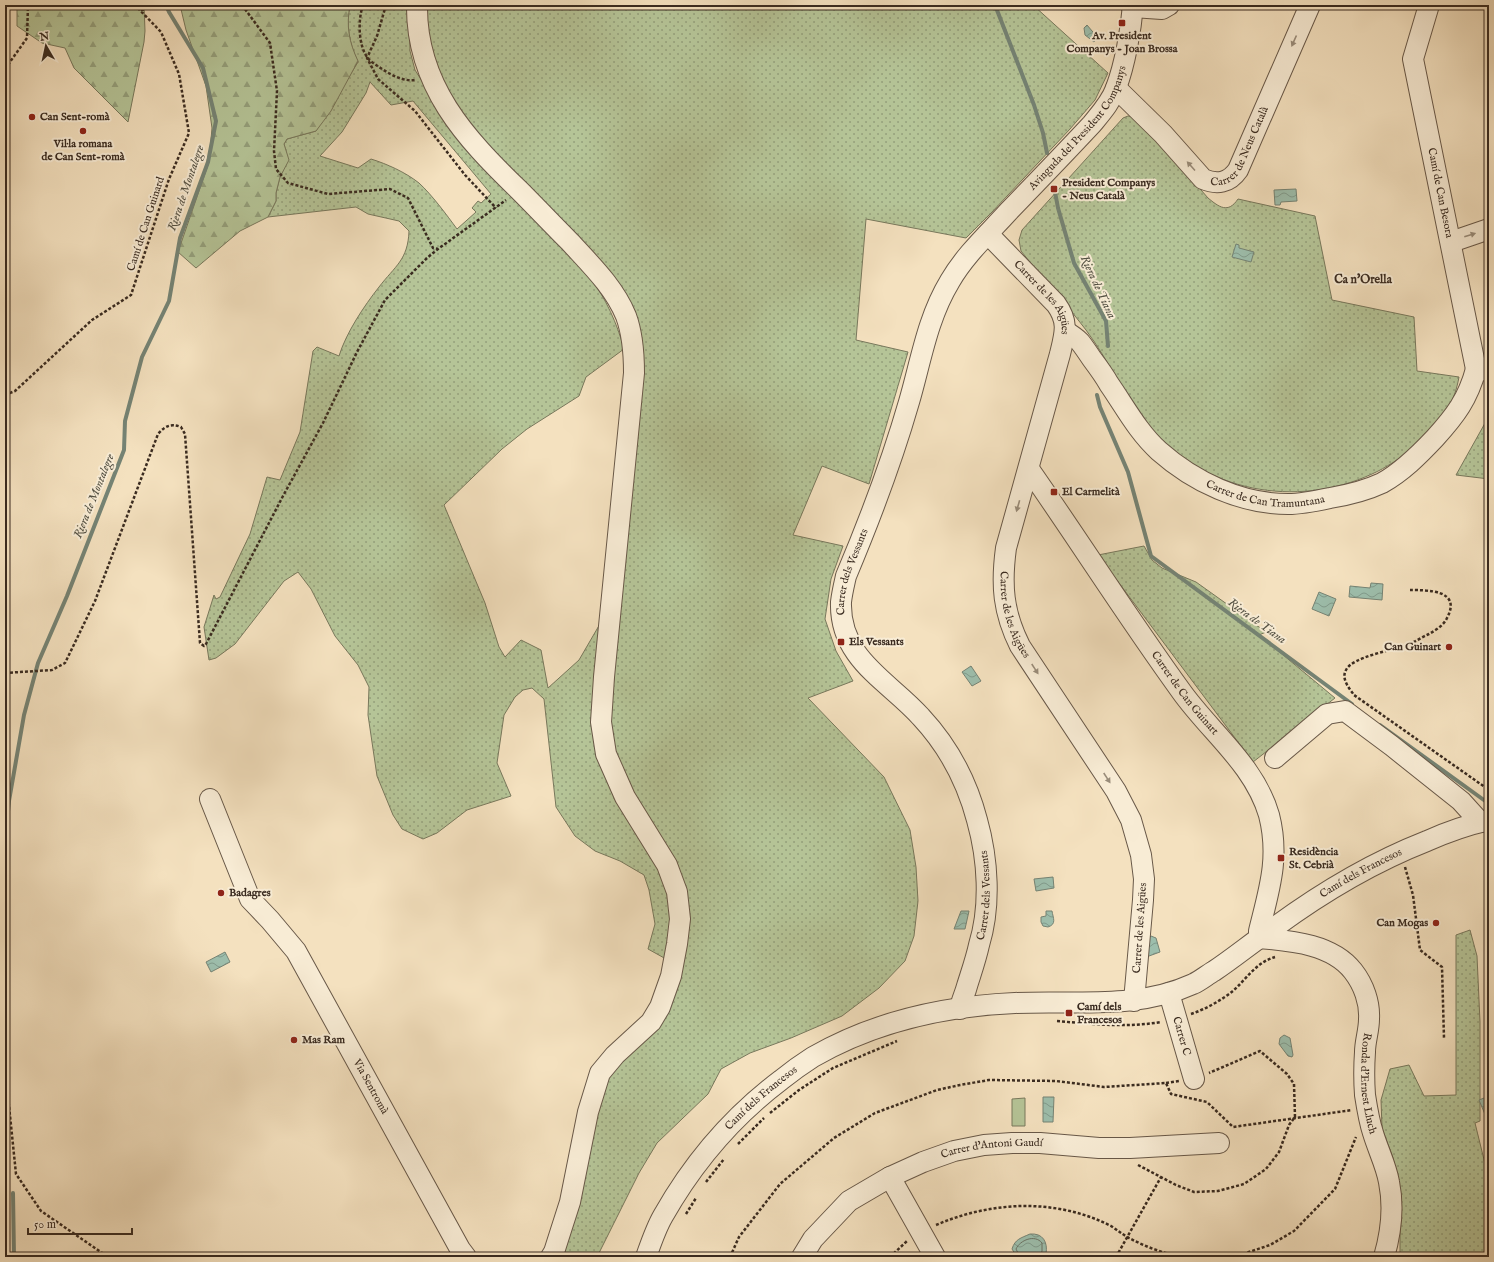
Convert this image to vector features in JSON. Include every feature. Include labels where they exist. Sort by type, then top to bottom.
[{"type":"street","points":[[417,5],[420,41],[430,75],[444,104],[463,131],[492,164],[599,272],[615,295],[626,316],[634,353],[634,373],[604,677],[601,722],[606,754],[625,796],[667,864],[677,892],[680,919],[671,976],[660,1007],[651,1022],[615,1055],[600,1073],[588,1112],[570,1202],[554,1252],[551,1257]]},
{"type":"street","points":[[1132,6],[1162,9],[1169,5]]},
{"type":"street","name":"Carrer de Neus Català","points":[[1116,88],[1163,134],[1203,179],[1211,183],[1223,182],[1232,177],[1238,170],[1310,5]]},
{"type":"street","name":"Camí de Can Besora","points":[[1429,5],[1413,59],[1451,242],[1482,370]]},
{"type":"street","name":"Avinguda del President Companys","points":[[988,234],[1105,109],[1116,88],[1127,48],[1132,6]]},
{"type":"street","points":[[1451,242],[1489,229]]},
{"type":"street","name":"Carrer de les Aigües","points":[[988,234],[1056,304],[1064,318],[1065,331],[1060,354],[1006,548],[1003,572],[1004,593],[1012,631],[1020,646],[1116,791],[1131,820],[1141,855],[1144,879],[1144,900],[1134,1001]]},
{"type":"street","name":"Carrer dels Vessants","points":[[960,1009],[980,943],[987,895],[983,844],[977,820],[968,792],[958,769],[944,747],[922,717],[862,663],[853,650],[844,626],[841,604],[846,576],[893,453],[910,401],[930,324],[950,281],[960,266],[988,234]]},
{"type":"street","name":"Carrer de Can Tramuntana","points":[[1065,331],[1079,341],[1110,384],[1143,436],[1176,464],[1200,480],[1227,492],[1261,501],[1288,504],[1317,501],[1361,492],[1383,482],[1403,469],[1417,457],[1444,427],[1462,403],[1482,370]]},
{"type":"street","name":"Carrer de Can Guinart","points":[[1029,469],[1182,692],[1235,754],[1263,799],[1269,816],[1274,842],[1274,858],[1259,931],[1259,938]]},
{"type":"street","points":[[1275,758],[1327,714],[1345,711],[1392,746],[1485,821]]},
{"type":"street","name":"Via Sentromà","points":[[210,799],[250,899],[296,951],[460,1249],[466,1257]]},
{"type":"street","name":"Camí dels Francesos","points":[[646,1257],[662,1217],[693,1169],[724,1131],[763,1094],[813,1057],[856,1036],[903,1020],[935,1012],[1011,1003],[1049,1001],[1101,1003],[1134,1001],[1169,993],[1194,984],[1239,954],[1309,902],[1341,882],[1401,851],[1453,830],[1485,821]]},
{"type":"street","name":"Ronda d'Ernest Lluch","points":[[1259,938],[1319,948],[1336,955],[1353,972],[1363,988],[1368,1004],[1369,1019],[1365,1051],[1365,1094],[1373,1134],[1389,1182],[1391,1199],[1392,1214],[1388,1244],[1384,1257]]},
{"type":"street","name":"Ronda d'Ernest Lluch","points":[[1239,954],[1299,944]]},
{"type":"street","name":"Carrer C","points":[[1169,993],[1194,1079]]},
{"type":"street","name":"Carrer d'Antoni Gaudí","points":[[802,1257],[813,1239],[849,1201],[890,1177],[923,1162],[954,1151],[984,1145],[1012,1142],[1099,1148],[1130,1148],[1219,1143]]},
{"type":"street","points":[[890,1177],[935,1257]]},
{"type":"path","points":[[5,69],[27,38],[28,5]]},
{"type":"path","name":"Camí de Can Guinard","points":[[5,395],[15,391],[92,320],[131,295],[169,180],[189,133],[179,74],[161,32],[135,5]]},
{"type":"path","points":[[141,12],[150,5]]},
{"type":"path","points":[[242,5],[270,43],[277,91],[274,151],[276,168],[288,183],[328,194],[390,189],[408,198],[433,248],[438,249]]},
{"type":"path","points":[[363,5],[359,16],[362,44],[367,58],[378,79],[415,111],[464,175],[496,208]]},
{"type":"path","points":[[367,58],[377,36],[386,5]]},
{"type":"path","points":[[367,58],[389,74],[410,81],[418,80],[430,75]]},
{"type":"path","points":[[5,673],[52,670],[65,663],[95,601],[158,434],[164,427],[174,424],[182,427],[185,434],[200,643],[204,646],[323,423],[356,352],[385,300],[427,258],[508,199]]},
{"type":"path","points":[[1410,590],[1430,590],[1444,595],[1450,604],[1451,610],[1447,620],[1437,629],[1409,644],[1356,661],[1346,670],[1344,677],[1346,684],[1354,695],[1489,790]]},
{"type":"path","points":[[1401,851],[1413,895],[1420,950],[1442,967],[1444,1038]]},
{"type":"path","points":[[1051,1020],[1108,1026],[1147,1025],[1177,1019],[1205,1009],[1233,990],[1257,966],[1280,956]]},
{"type":"path","points":[[737,1145],[767,1115],[799,1090],[833,1068],[898,1040]]},
{"type":"path","points":[[5,1067],[16,1174],[41,1211],[108,1257]]},
{"type":"path","points":[[730,1257],[739,1237],[780,1184],[834,1138],[875,1113],[937,1090],[989,1080],[1056,1081],[1104,1087],[1166,1083],[1171,1094],[1207,1102],[1233,1127],[1357,1110]]},
{"type":"path","points":[[1223,1257],[1240,1255],[1270,1245],[1294,1231],[1335,1189],[1358,1131]]},
{"type":"path","points":[[702,1188],[728,1155]]},
{"type":"path","points":[[1116,1257],[1161,1177]]},
{"type":"path","points":[[682,1220],[698,1194]]},
{"type":"path","points":[[890,1257],[920,1231],[944,1221],[969,1213],[1000,1207],[1034,1205],[1065,1210],[1091,1217],[1128,1238],[1154,1249],[1186,1257]]},
{"type":"green space","points":[[17,5],[144,5],[144,42],[128,122],[74,68],[65,48],[42,43],[17,26]]},
{"type":"green space","points":[[180,5],[350,5],[348,20],[349,34],[352,47],[358,61],[331,111],[316,131],[287,139],[284,144],[289,160],[280,177],[276,193],[276,201],[268,217],[240,231],[196,268],[178,252],[209,162],[212,128],[206,86],[186,30]]},
{"type":"green space","points":[[350,5],[409,5],[410,51],[415,70],[460,141],[590,277],[606,303],[621,339],[624,349],[586,377],[579,396],[527,429],[502,449],[444,505],[485,603],[499,647],[505,657],[521,640],[541,650],[548,688],[579,660],[604,617],[594,707],[669,897],[670,920],[666,959],[648,949],[655,924],[649,890],[644,875],[620,861],[595,851],[575,836],[556,807],[544,699],[532,688],[523,690],[515,697],[504,715],[497,763],[511,796],[467,810],[437,833],[423,839],[402,829],[393,815],[377,776],[368,715],[369,687],[358,665],[335,636],[311,589],[298,572],[284,581],[235,644],[216,658],[209,660],[204,627],[214,595],[216,599],[220,597],[250,534],[267,477],[280,480],[300,432],[313,351],[317,347],[339,356],[346,338],[356,320],[373,294],[400,262],[408,241],[409,231],[399,221],[368,214],[356,207],[268,217],[276,201],[276,193],[280,177],[288,160],[284,144],[287,139],[316,131],[358,62],[352,48],[349,34]],"holes":[[[370,82],[391,105],[413,101],[491,194],[481,203],[478,201],[472,208],[476,212],[457,229],[424,188],[414,179],[402,172],[371,159],[358,168],[320,156],[342,132],[366,93]]]},
{"type":"green space","points":[[424,5],[1033,5],[1108,73],[1095,100],[1070,129],[966,238],[866,219],[856,340],[908,352],[869,484],[822,466],[793,535],[843,546],[831,579],[825,619],[836,651],[853,681],[808,698],[884,777],[910,830],[916,867],[918,901],[914,936],[905,961],[879,988],[842,1016],[791,1038],[750,1053],[721,1069],[708,1094],[657,1143],[639,1173],[597,1257],[559,1257],[605,1081],[625,1055],[653,1029],[684,926],[643,815],[615,755],[610,728],[640,341],[489,149],[440,83],[430,52]]},
{"type":"green space","points":[[1128,116],[1135,117],[1141,121],[1208,198],[1223,208],[1231,206],[1238,199],[1315,216],[1332,300],[1414,317],[1417,371],[1459,377],[1454,397],[1442,418],[1415,446],[1382,469],[1343,485],[1313,491],[1282,492],[1252,488],[1223,479],[1196,466],[1171,448],[1149,426],[1132,403],[1086,330],[1021,251],[1019,240],[1022,230],[1123,118]]},
{"type":"green space","points":[[1489,416],[1489,479],[1456,475]]},
{"type":"green space","points":[[1144,546],[1152,560],[1162,568],[1196,582],[1266,632],[1259,635],[1335,698],[1253,762],[1098,555]]},
{"type":"green space","points":[[1470,930],[1477,956],[1480,1022],[1480,1121],[1475,1123],[1489,1180],[1489,1257],[1400,1257],[1399,1186],[1393,1158],[1382,1128],[1381,1100],[1390,1069],[1409,1065],[1424,1096],[1456,1095],[1456,935]]},
{"type":"green space","points":[[1025,1098],[1025,1126],[1012,1126],[1012,1099]]},
{"type":"water","points":[[1087,25],[1098,38],[1094,42],[1085,35],[1084,28]]},
{"type":"water","points":[[1296,189],[1297,201],[1281,202],[1280,205],[1275,205],[1274,190]]},
{"type":"water","points":[[1236,244],[1239,245],[1239,248],[1254,252],[1251,262],[1232,257]]},
{"type":"water","points":[[1371,583],[1383,584],[1382,600],[1349,597],[1350,586],[1370,588]]},
{"type":"water","points":[[1319,592],[1336,599],[1329,616],[1312,609]]},
{"type":"water","points":[[971,666],[981,681],[972,686],[962,672]]},
{"type":"water","points":[[1053,877],[1054,888],[1036,891],[1034,879]]},
{"type":"water","points":[[961,911],[969,911],[965,929],[954,929]]},
{"type":"water","points":[[1046,911],[1052,911],[1054,918],[1053,924],[1048,927],[1043,926],[1041,922],[1041,917],[1046,916]]},
{"type":"water","points":[[1151,936],[1156,938],[1160,952],[1149,956],[1147,954],[1149,938]]},
{"type":"water","points":[[225,952],[230,962],[211,972],[206,962]]},
{"type":"water","points":[[1284,1035],[1290,1038],[1293,1055],[1292,1057],[1288,1056],[1279,1044],[1280,1038]]},
{"type":"water","points":[[1489,1096],[1489,1124],[1479,1100]]},
{"type":"water","points":[[1043,1097],[1054,1097],[1053,1122],[1043,1122]]},
{"type":"water","points":[[1030,1234],[1038,1235],[1044,1239],[1046,1254],[1041,1256],[1017,1257],[1012,1249],[1013,1246],[1019,1239]]},
{"type":"waterway","name":"Riera de Montalegre","points":[[5,841],[9,801],[24,715],[38,663],[67,596],[124,450],[125,421],[142,357],[169,301],[180,238],[208,162],[216,121],[203,68],[166,5]]},
{"type":"waterway","name":"Riera de Tiana","points":[[995,5],[1034,105],[1043,133],[1047,153]]},
{"type":"waterway","name":"Riera de Tiana","points":[[1055,192],[1058,208],[1074,263],[1106,321],[1108,346]]},
{"type":"waterway","name":"Riera de Tiana","points":[[1097,395],[1100,407],[1128,472],[1151,556],[1352,704]]},
{"type":"waterway","name":"Riera de Tiana","points":[[1380,725],[1488,803]]},
{"type":"waterway","name":"Riera de Montalegre","points":[[13,1193],[14,1257]]},
{"type":"place","name":"Av. President Companys - Joan Brossa","points":[[1122,23]]},
{"type":"place","name":"Can Sent-romà","points":[[32,117]]},
{"type":"place","name":"Vil·la romana de Can Sent-romà","points":[[83,131]]},
{"type":"place","name":"President Companys - Neus Català","points":[[1054,189]]},
{"type":"place","name":"El Carmelità","points":[[1054,492]]},
{"type":"place","name":"Els Vessants","points":[[841,642]]},
{"type":"place","name":"Can Guinart","points":[[1449,647]]},
{"type":"place","name":"Residència St. Cebrià","points":[[1281,858]]},
{"type":"place","name":"Badagres","points":[[221,893]]},
{"type":"place","name":"Can Mogas","points":[[1436,923]]},
{"type":"place","name":"Camí dels Francesos","points":[[1069,1013]]},
{"type":"place","name":"Mas Ram","points":[[294,1040]]},
{"type":"district","name":"Ca n'Orella","points":[[1363,279]]}]
